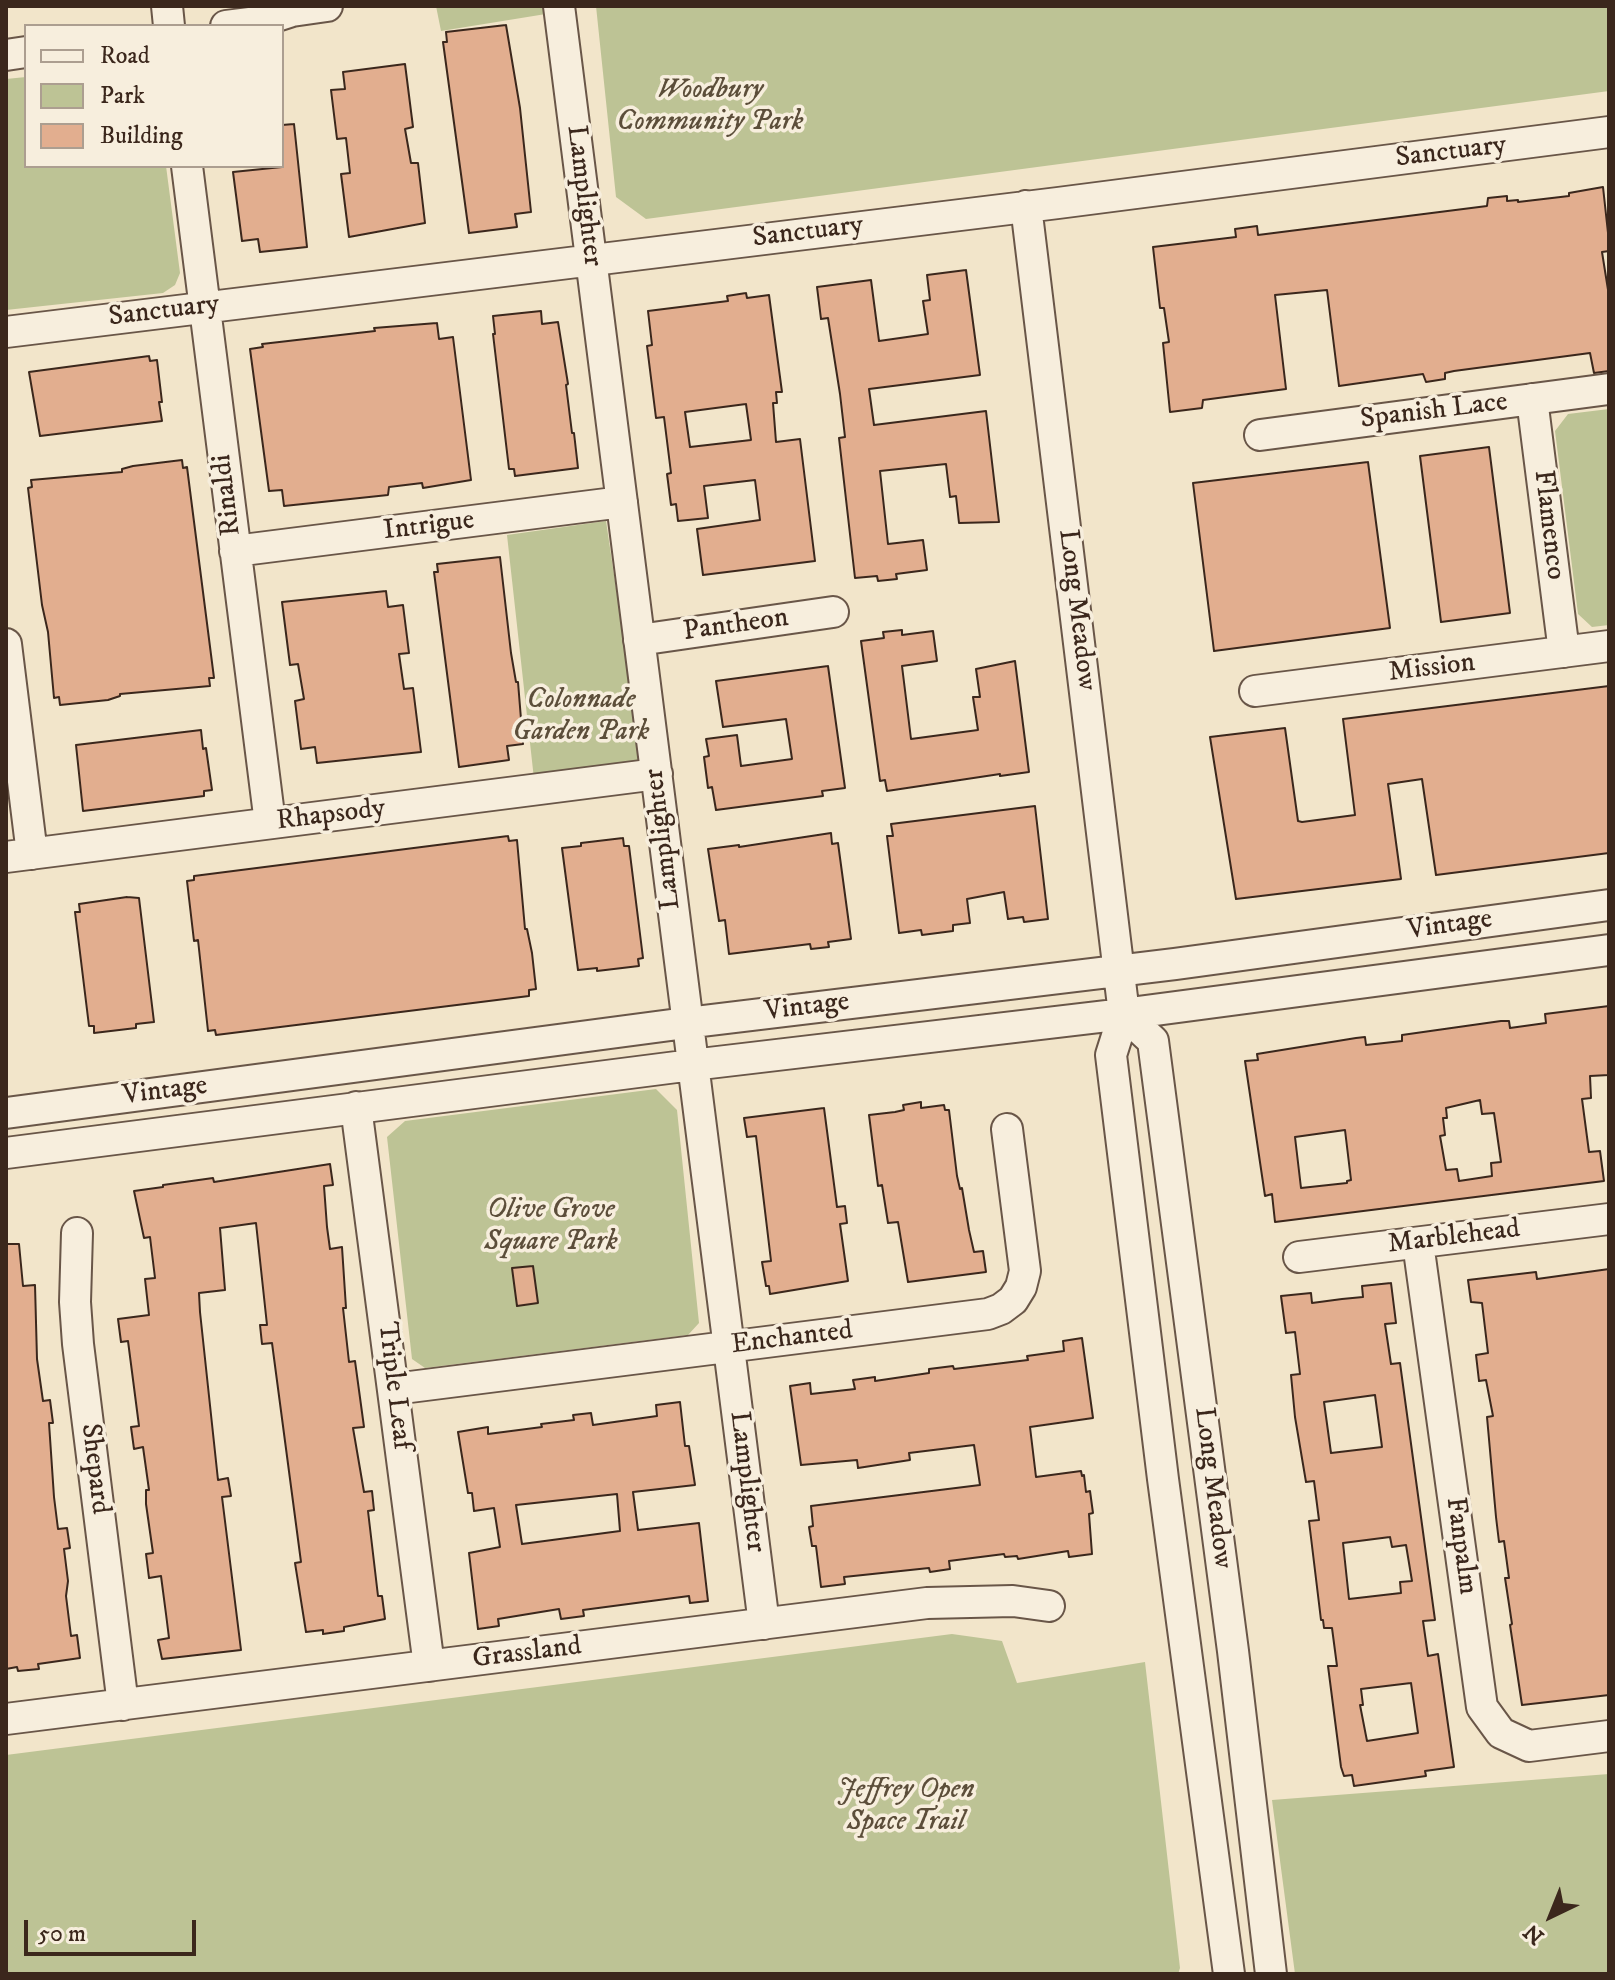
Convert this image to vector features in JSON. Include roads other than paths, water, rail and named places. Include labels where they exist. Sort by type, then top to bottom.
[{"type":"street","points":[[242,24],[327,6]]},
{"type":"street","name":"Lamplighter","points":[[559,6],[764,1624]]},
{"type":"street","name":"Sanctuary","points":[[6,332],[1609,132]]},
{"type":"street","name":"Rinaldi","points":[[187,168],[270,823]]},
{"type":"street","name":"Long Meadow","points":[[1026,206],[1124,1014],[1111,1055],[1163,1479],[1229,1974]]},
{"type":"street","name":"Spanish Lace","points":[[1260,435],[1609,389]]},
{"type":"street","name":"Flamenco","points":[[1532,399],[1564,652]]},
{"type":"street","name":"Intrigue","points":[[235,551],[622,502]]},
{"type":"street","name":"Pantheon","points":[[639,640],[833,612]]},
{"type":"street","points":[[6,644],[19,855]]},
{"type":"street","name":"Mission","points":[[1255,691],[1609,646]]},
{"type":"street","name":"Rhapsody","points":[[19,855],[657,774]]},
{"type":"street","name":"Vintage","points":[[6,1113],[1609,905]]},
{"type":"street","name":"Vintage","points":[[6,1153],[692,1065],[1124,1014],[1609,950]]},
{"type":"street","name":"Long Meadow","points":[[1124,1014],[1153,1041],[1233,1651],[1271,1974]]},
{"type":"street","name":"Triple Leaf","points":[[356,1107],[429,1666]]},
{"type":"street","name":"Enchanted","points":[[394,1389],[988,1314],[1013,1300],[1021,1287],[1025,1271],[1007,1129]]},
{"type":"street","name":"Marblehead","points":[[1299,1257],[1609,1219]]},
{"type":"street","name":"Shepard","points":[[77,1233],[75,1302],[78,1344],[123,1705]]},
{"type":"street","name":"Fanpalm","points":[[1418,1243],[1482,1707],[1501,1733],[1529,1746],[1609,1736]]},
{"type":"street","name":"Grassland","points":[[6,1719],[962,1601],[1013,1601],[1049,1606]]},
{"type":"park label","name":"Woodbury Community Park","points":[[710,107]]},
{"type":"park label","name":"Colonnade Garden Park","points":[[581,717]]},
{"type":"park label","name":"Olive Grove Square Park","points":[[551,1227]]},
{"type":"park label","name":"Jeffrey Open Space Trail","points":[[906,1807]]}]
